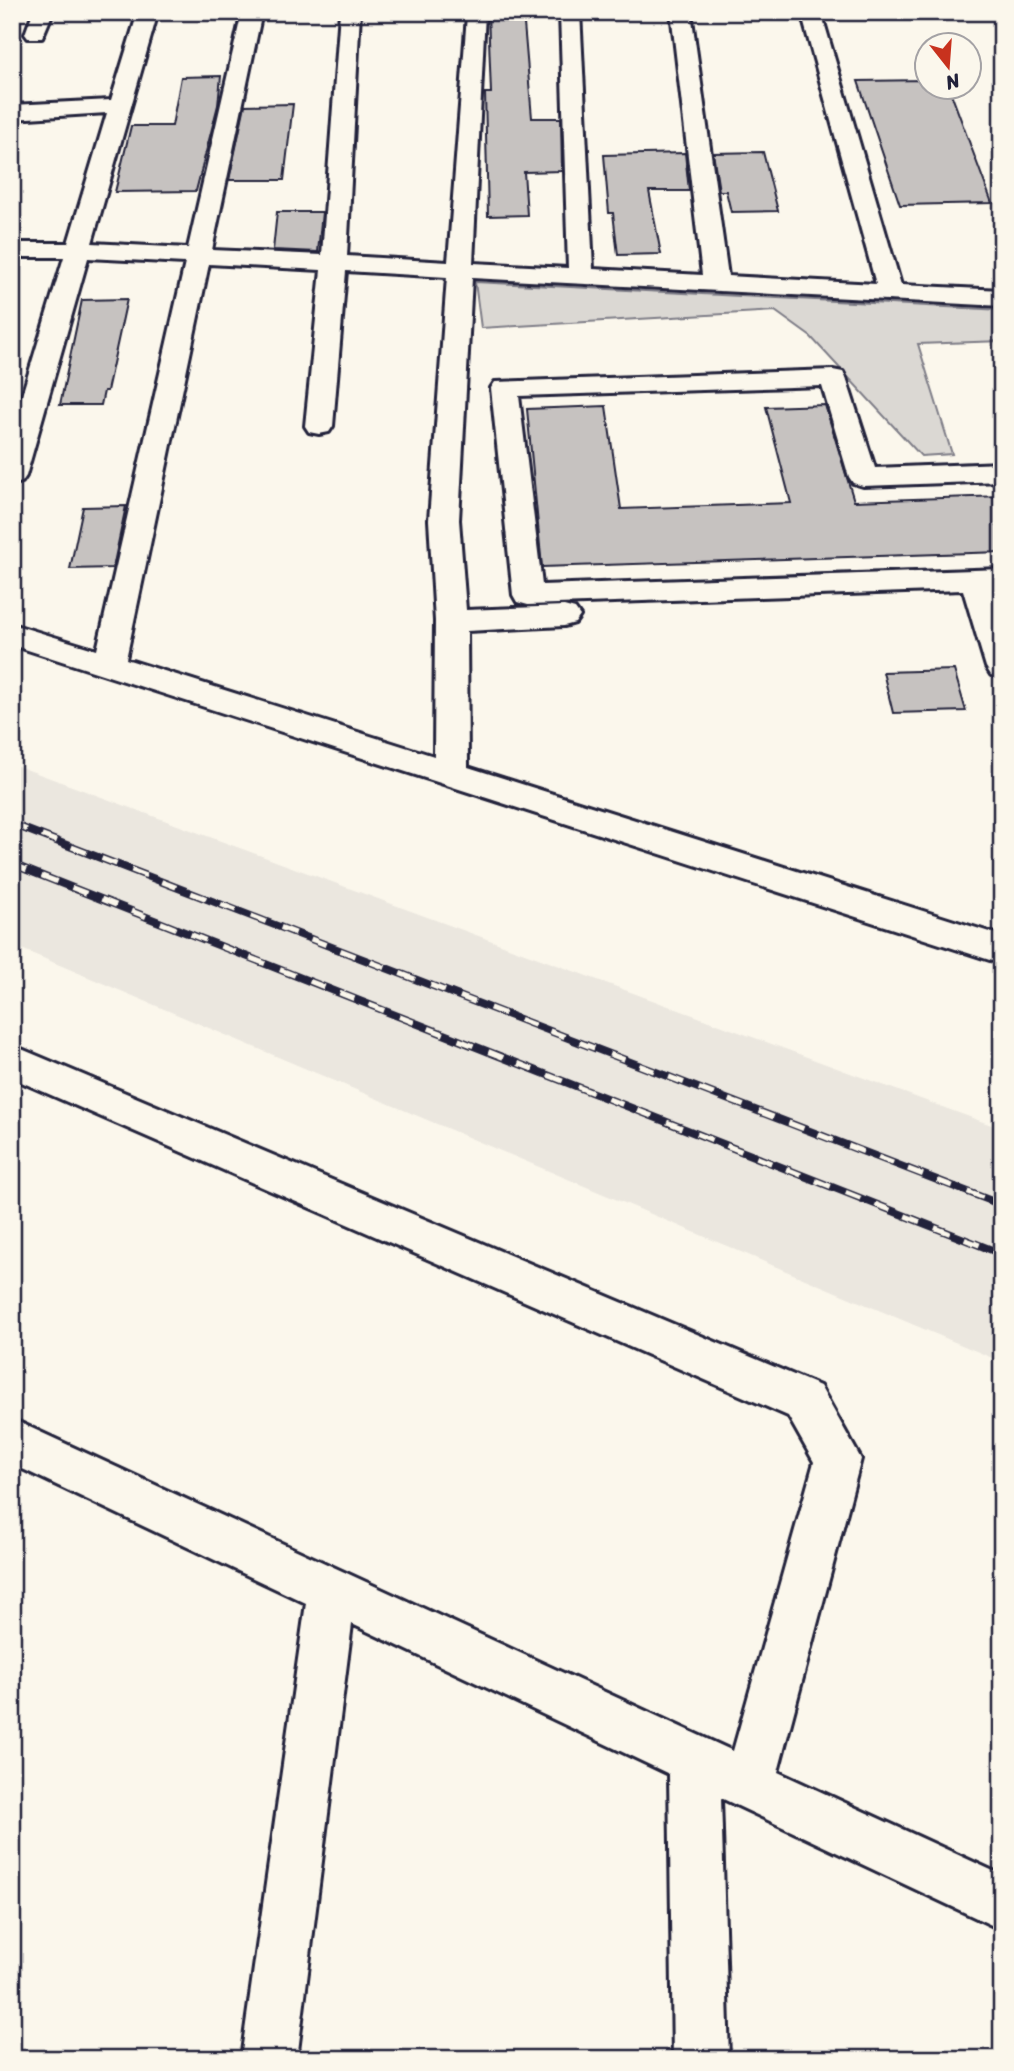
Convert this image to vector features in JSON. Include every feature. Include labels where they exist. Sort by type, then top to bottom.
[{"type":"street","points":[[36,34],[43,12]]},
{"type":"street","points":[[12,476],[148,12]]},
{"type":"street","points":[[109,666],[252,12]]},
{"type":"street","points":[[319,426],[334,264],[350,12]]},
{"type":"street","points":[[570,12],[581,276]]},
{"type":"street","points":[[681,12],[716,284]]},
{"type":"street","points":[[811,12],[891,293]]},
{"type":"street","points":[[451,774],[451,621],[444,520],[477,15]]},
{"type":"street","points":[[12,112],[121,106]]},
{"type":"street","points":[[12,250],[78,250],[1002,298]]},
{"type":"street","points":[[992,591],[528,595],[505,388],[833,378],[863,477],[1002,472]]},
{"type":"street","points":[[451,621],[992,591]]},
{"type":"street","points":[[992,591],[1002,667]]},
{"type":"street","points":[[12,634],[1002,950]]},
{"type":"street","points":[[12,1061],[804,1401],[838,1459],[748,1785]]},
{"type":"street","points":[[12,1441],[1002,1903]]},
{"type":"street","points":[[269,2059],[332,1590]]},
{"type":"street","points":[[694,1759],[701,2059]]},
{"type":"shaded area","points":[[475,282],[1002,310],[1002,341],[918,344],[952,454],[921,456],[811,337],[775,311],[481,328]]},
{"type":"shaded area","points":[[12,764],[1002,1129],[1002,1362],[12,945]]},
{"type":"building","points":[[488,12],[523,12],[532,118],[561,118],[562,171],[524,172],[527,215],[488,216],[485,93],[491,93]]},
{"type":"building","points":[[221,76],[218,105],[196,191],[115,192],[131,126],[172,126],[181,77]]},
{"type":"building","points":[[912,80],[912,102],[954,102],[992,203],[900,205],[858,81]]},
{"type":"building","points":[[293,104],[284,180],[229,180],[245,105]]},
{"type":"building","points":[[763,152],[778,211],[731,212],[726,191],[719,191],[713,153]]},
{"type":"building","points":[[685,153],[689,191],[649,191],[661,254],[618,255],[613,213],[609,213],[604,155]]},
{"type":"building","points":[[277,212],[322,212],[318,252],[273,250]]},
{"type":"building","points":[[127,299],[107,391],[104,391],[101,405],[60,405],[82,300]]},
{"type":"building","points":[[825,405],[854,501],[1002,496],[1002,552],[542,567],[527,409],[606,406],[621,509],[791,503],[766,407]]},
{"type":"building","points":[[126,506],[113,568],[70,569],[83,507]]},
{"type":"building","points":[[954,670],[966,711],[893,713],[883,672]]},
{"type":"railway","points":[[12,824],[1002,1205]]},
{"type":"railway","points":[[12,864],[1002,1254]]}]
